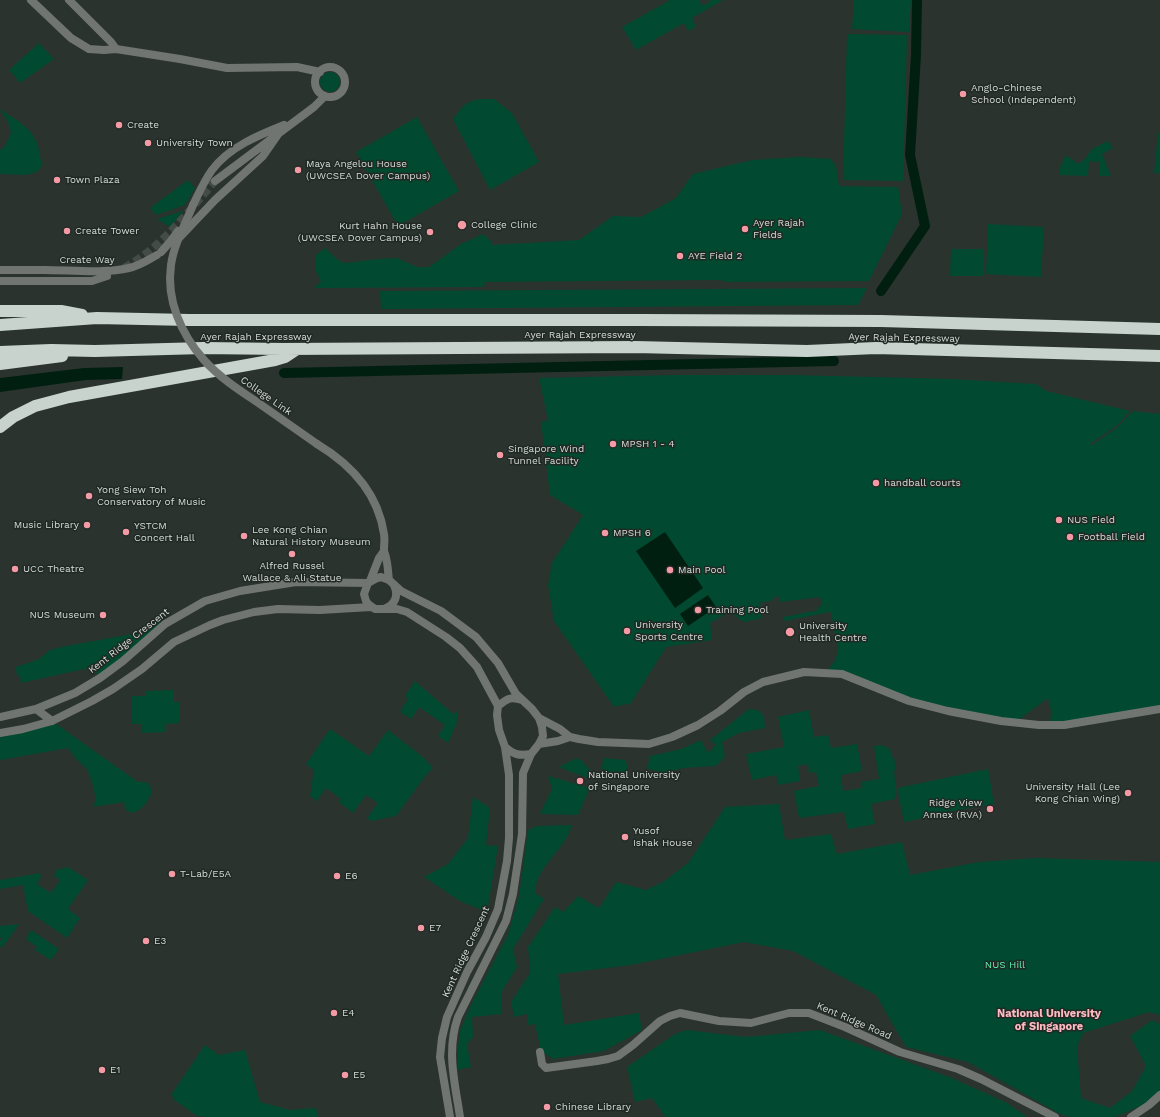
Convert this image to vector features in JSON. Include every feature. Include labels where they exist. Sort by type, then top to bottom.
[{"type":"highway","points":[[0,312],[61,311],[97,318]]},
{"type":"highway","name":"Ayer Rajah Expressway","points":[[0,325],[97,318],[189,320],[873,320],[1160,329]]},
{"type":"highway","name":"Ayer Rajah Expressway","points":[[0,352],[51,350],[95,352],[203,348],[297,349],[635,347],[807,351],[876,348],[1160,356]]},
{"type":"highway","points":[[0,427],[14,417],[35,406],[69,397],[280,359],[297,349]]},
{"type":"highway","points":[[0,364],[95,352]]},
{"type":"street","points":[[31,0],[71,38],[89,49],[116,49],[227,68],[242,69],[297,67],[320,72]]},
{"type":"street","points":[[69,0],[116,49]]},
{"type":"street","points":[[326,68],[335,68],[342,72],[345,79],[344,87],[338,94],[329,97],[325,96],[318,90],[316,85],[317,76],[326,68]]},
{"type":"street","points":[[215,181],[314,107],[325,96]]},
{"type":"street","name":"College Link","points":[[294,122],[259,134],[228,154],[213,169],[202,186],[193,205],[174,252],[170,278],[172,299],[178,321],[204,361],[235,387],[329,451],[352,470],[366,486],[379,514],[384,535],[384,550],[392,582]]},
{"type":"street","name":"College Link","points":[[179,239],[215,200],[248,170],[267,150],[279,133]]},
{"type":"street","name":"Create Way","points":[[0,270],[110,271],[129,268],[143,263],[159,253],[175,236],[193,205]]},
{"type":"street","name":"Create Way","points":[[0,280],[92,281],[107,276]]},
{"type":"street","name":"College Link","points":[[370,579],[384,550]]},
{"type":"street","name":"Kent Ridge Crescent","points":[[1,725],[75,693],[100,678],[123,661],[165,624],[205,601],[240,591],[296,582],[370,579],[381,577],[392,582]]},
{"type":"street","points":[[370,579],[364,594],[366,601],[371,607]]},
{"type":"street","points":[[380,610],[388,608],[395,602],[397,593],[392,582]]},
{"type":"street","points":[[392,582],[401,591],[441,611],[476,637],[498,663],[511,687],[539,718],[543,736],[540,744]]},
{"type":"street","name":"Kent Ridge Crescent","points":[[1,725],[23,728],[52,721],[113,689],[142,669],[174,642],[217,622],[254,612],[278,609],[320,610],[371,607],[380,610],[397,609],[407,612],[446,637],[460,648],[477,667],[498,706],[497,715],[499,730],[505,747],[509,775],[509,838],[504,880],[498,909],[447,1017],[442,1038],[440,1057],[450,1117]]},
{"type":"street","points":[[539,718],[560,729],[570,737],[598,742],[650,744],[672,737],[698,725],[720,711],[744,692],[763,682],[804,672],[842,674],[909,701],[948,711],[1001,721],[1039,725],[1064,724],[1160,709]]},
{"type":"street","points":[[498,706],[507,699],[514,698],[522,700]]},
{"type":"street","points":[[36,709],[52,721]]},
{"type":"street","points":[[540,744],[570,737]]},
{"type":"street","name":"Kent Ridge Crescent","points":[[460,1117],[452,1068],[455,1028],[458,1017],[506,921],[513,894],[522,834],[523,773],[531,754],[540,744]]},
{"type":"street","points":[[505,747],[512,753],[522,756],[531,754]]},
{"type":"street","name":"Kent Ridge Road","points":[[540,1052],[542,1064],[546,1068],[608,1060],[618,1056],[633,1045],[660,1021],[680,1013],[719,1021],[751,1023],[789,1013],[809,1013],[845,1027],[900,1052],[958,1069],[981,1078],[1055,1117]]},
{"type":"street","points":[[1131,1117],[1150,1105],[1160,1095]]},
{"type":"green space","points":[[670,0],[699,0],[703,6],[709,2],[709,0],[723,0],[692,18],[696,27],[688,31],[684,23],[636,50],[622,27]]},
{"type":"green space","points":[[854,0],[911,0],[909,32],[852,29]]},
{"type":"green space","points":[[847,34],[907,35],[903,181],[843,180]]},
{"type":"green space","points":[[39,43],[54,59],[20,83],[9,70]]},
{"type":"green space","points":[[326,72],[334,72],[340,78],[340,86],[334,92],[326,92],[320,86],[320,78]]},
{"type":"green space","points":[[480,99],[494,99],[512,113],[539,162],[490,190],[453,119],[467,103]]},
{"type":"green space","points":[[0,109],[22,123],[34,137],[43,164],[37,172],[26,175],[0,174],[0,150],[5,146],[11,133],[8,122]]},
{"type":"green space","points":[[417,117],[459,191],[398,226],[356,152]]},
{"type":"green space","points":[[1158,133],[1160,133],[1160,173],[1154,173]]},
{"type":"green space","points":[[1108,141],[1113,148],[1102,154],[1111,176],[1100,176],[1100,162],[1089,161],[1088,176],[1060,175],[1059,169],[1066,155],[1078,164],[1084,160],[1092,149]]},
{"type":"green space","name":"Ayer Rajah Fields","points":[[800,157],[831,159],[836,166],[839,186],[898,187],[902,214],[869,281],[726,282],[720,280],[485,282],[484,287],[314,288],[321,281],[316,271],[316,255],[325,248],[338,260],[345,263],[397,258],[417,267],[429,267],[461,244],[483,234],[491,241],[491,245],[579,240],[613,216],[641,217],[676,198],[693,174],[752,160]]},
{"type":"green space","points":[[188,180],[195,188],[185,205],[156,215],[150,208]]},
{"type":"green space","points":[[184,210],[170,227],[157,219],[182,211]]},
{"type":"green space","points":[[988,224],[1044,227],[1041,277],[986,274]]},
{"type":"green space","points":[[951,249],[984,249],[984,276],[950,276]]},
{"type":"green space","points":[[867,288],[858,305],[381,309],[380,291]]},
{"type":"green space","points":[[675,375],[792,375],[952,379],[1036,384],[1046,391],[1130,411],[1119,424],[1090,444],[1092,445],[1119,426],[1133,411],[1160,414],[1160,709],[1050,725],[1051,711],[1048,698],[1017,721],[976,717],[826,673],[835,660],[838,651],[831,612],[784,621],[783,617],[818,610],[818,607],[822,606],[820,597],[780,602],[778,596],[774,597],[774,600],[760,603],[762,618],[744,622],[730,612],[710,623],[712,640],[666,647],[631,703],[614,707],[554,621],[548,585],[552,563],[583,515],[550,495],[541,422],[548,420],[539,378]]},
{"type":"green space","points":[[161,618],[165,624],[100,678],[95,672],[87,669],[21,683],[20,676],[17,676],[16,667],[39,659],[50,650],[138,633]]},
{"type":"green space","points":[[415,681],[453,714],[458,711],[457,722],[448,743],[438,736],[445,725],[419,707],[411,719],[400,712],[408,699],[405,696]]},
{"type":"green space","points":[[174,690],[174,702],[180,702],[180,723],[166,724],[166,732],[142,733],[142,724],[132,724],[132,696],[145,696],[145,691]]},
{"type":"green space","points":[[749,709],[758,710],[764,716],[765,728],[739,733],[722,742],[725,757],[716,766],[683,768],[666,773],[647,769],[650,756],[681,749],[701,740],[708,753],[716,745],[710,740]]},
{"type":"green space","points":[[809,710],[814,737],[828,735],[831,748],[857,744],[862,771],[841,775],[843,791],[862,788],[861,782],[879,779],[874,746],[882,745],[890,749],[892,757],[894,757],[896,770],[894,771],[896,799],[871,804],[875,824],[848,829],[844,812],[799,818],[794,791],[819,786],[816,772],[809,773],[808,764],[798,766],[800,781],[778,785],[776,775],[752,780],[746,754],[784,747],[778,717]]},
{"type":"green space","points":[[52,721],[138,782],[148,783],[152,792],[144,805],[136,812],[132,813],[125,809],[124,802],[93,807],[96,800],[87,769],[76,759],[68,748],[0,760],[0,733]]},
{"type":"green space","points":[[330,729],[369,756],[388,730],[423,757],[433,768],[426,775],[396,816],[371,821],[367,818],[378,803],[366,795],[353,813],[339,802],[341,799],[326,788],[317,801],[310,796],[314,770],[306,764]]},
{"type":"green space","points":[[576,758],[582,761],[592,772],[590,779],[559,767]]},
{"type":"green space","points":[[604,758],[625,760],[627,765],[627,773],[617,771],[612,774],[601,769]]},
{"type":"green space","points":[[988,769],[994,804],[940,813],[940,815],[904,822],[897,788]]},
{"type":"green space","points":[[548,776],[590,788],[578,815],[540,814],[552,789]]},
{"type":"green space","points":[[473,797],[490,808],[486,845],[498,846],[487,912],[460,901],[424,877],[448,864],[468,838]]},
{"type":"green space","name":"NUS Hill","points":[[779,804],[785,840],[831,834],[837,854],[902,842],[910,875],[979,862],[1036,858],[1160,862],[1160,1015],[1149,1012],[1083,1033],[1077,1047],[1081,1098],[1110,1108],[1132,1091],[1146,1066],[1130,1036],[1152,1020],[1160,1024],[1160,1094],[1148,1103],[1115,1117],[1069,1117],[1060,1114],[968,1062],[906,1047],[876,995],[793,951],[744,942],[631,965],[558,974],[564,1025],[639,1013],[642,1030],[604,1051],[553,1059],[541,1051],[535,1024],[528,1025],[527,1014],[514,1017],[511,1002],[530,973],[528,947],[555,907],[563,912],[578,896],[599,908],[616,882],[646,890],[663,882],[688,863],[725,807]]},
{"type":"green space","points":[[572,825],[561,847],[542,871],[536,885],[535,893],[544,899],[513,949],[517,967],[501,993],[501,1014],[472,1017],[473,1037],[467,1044],[471,1067],[458,1070],[457,1056],[460,1031],[470,1007],[508,934],[519,897],[528,830],[537,826]]},
{"type":"green space","points":[[68,867],[88,880],[68,909],[80,918],[67,938],[28,911],[23,885],[0,889],[0,880],[40,873],[41,877],[37,884],[51,893],[60,880],[54,876],[56,870]]},
{"type":"green space","points":[[19,924],[2,948],[0,946],[0,941],[2,938],[0,937],[0,926]]},
{"type":"green space","points":[[31,930],[59,949],[51,960],[35,950],[37,947],[26,939]]},
{"type":"green space","points":[[687,1030],[746,1037],[820,1030],[952,1078],[1007,1103],[1027,1117],[665,1117],[652,1098],[635,1102],[627,1067],[675,1034]]},
{"type":"green space","points":[[205,1045],[219,1055],[245,1050],[260,1102],[290,1110],[316,1108],[318,1117],[197,1116],[173,1099],[174,1097],[171,1095]]},
{"type":"shaded area","points":[[123,367],[122,379],[86,380],[0,392],[0,378],[84,368]]},
{"type":"shaded area","name":"Main Pool","points":[[665,532],[703,588],[675,608],[636,551]]},
{"type":"shaded area","name":"Training Pool","points":[[708,595],[716,607],[688,626],[680,614]]},
{"type":"waterway","points":[[881,291],[925,226],[910,155],[916,55],[917,0]]},
{"type":"waterway","points":[[284,373],[834,361]]},
{"type":"tunnel","points":[[124,268],[137,260],[162,240],[215,181]]},
{"type":"place","name":"Anglo-Chinese School (Independent)","points":[[963,94]]},
{"type":"place","name":"Create","points":[[119,125]]},
{"type":"place","name":"University Town","points":[[148,143]]},
{"type":"place","name":"Maya Angelou House (UWCSEA Dover Campus)","points":[[298,170]]},
{"type":"place","name":"Town Plaza","points":[[57,180]]},
{"type":"place","name":"College Clinic","points":[[462,225]]},
{"type":"place","name":"Ayer Rajah Fields","points":[[745,229]]},
{"type":"place","name":"Create Tower","points":[[67,231]]},
{"type":"place","name":"Kurt Hahn House (UWCSEA Dover Campus)","points":[[430,232]]},
{"type":"place","name":"AYE Field 2","points":[[680,256]]},
{"type":"place","name":"MPSH 1 - 4","points":[[613,444]]},
{"type":"place","name":"Singapore Wind Tunnel Facility","points":[[500,455]]},
{"type":"place","name":"handball courts","points":[[876,483]]},
{"type":"place","name":"Yong Siew Toh Conservatory of Music","points":[[89,496]]},
{"type":"place","name":"NUS Field","points":[[1059,520]]},
{"type":"place","name":"Music Library","points":[[87,525]]},
{"type":"place","name":"YSTCM Concert Hall","points":[[126,532]]},
{"type":"place","name":"MPSH 6","points":[[605,533]]},
{"type":"place","name":"Lee Kong Chian Natural History Museum","points":[[244,536]]},
{"type":"place","name":"Football Field","points":[[1070,537]]},
{"type":"place","name":"Alfred Russel Wallace & Ali Statue","points":[[292,554]]},
{"type":"place","name":"UCC Theatre","points":[[15,569]]},
{"type":"place","name":"Main Pool","points":[[670,570]]},
{"type":"place","name":"Training Pool","points":[[698,610]]},
{"type":"place","name":"NUS Museum","points":[[103,615]]},
{"type":"place","name":"University Sports Centre","points":[[627,631]]},
{"type":"place","name":"University Health Centre","points":[[790,632]]},
{"type":"place","name":"National University of Singapore","points":[[580,781]]},
{"type":"place","name":"University Hall (Lee Kong Chian Wing)","points":[[1128,793]]},
{"type":"place","name":"Ridge View Annex (RVA)","points":[[990,809]]},
{"type":"place","name":"Yusof Ishak House","points":[[625,837]]},
{"type":"place","name":"T-Lab/E5A","points":[[172,874]]},
{"type":"place","name":"E6","points":[[337,876]]},
{"type":"place","name":"E7","points":[[421,928]]},
{"type":"place","name":"E3","points":[[146,941]]},
{"type":"place","name":"E4","points":[[334,1013]]},
{"type":"place","name":"E1","points":[[102,1070]]},
{"type":"place","name":"E5","points":[[345,1075]]},
{"type":"place","name":"Chinese Library","points":[[547,1107]]},
{"type":"district","name":"National University of Singapore","points":[[1049,1020]]}]
